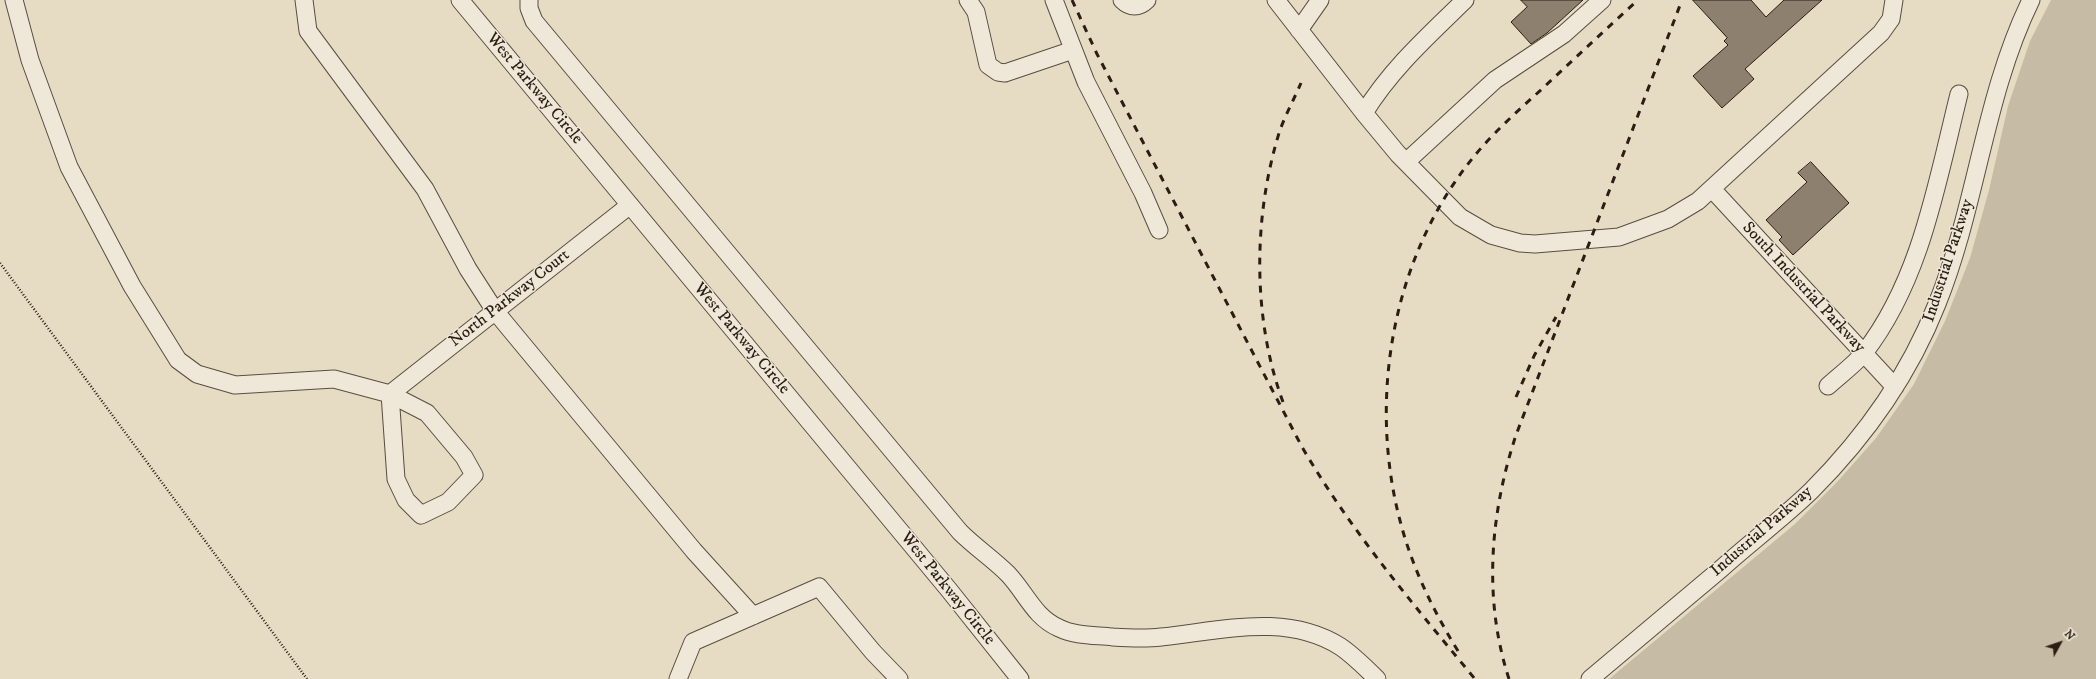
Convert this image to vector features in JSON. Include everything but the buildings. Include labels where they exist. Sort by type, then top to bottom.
[{"type":"street","points":[[14,0],[30,60],[69,167],[132,286],[178,360],[197,374],[235,385],[334,379],[390,394],[427,413],[464,457],[474,474],[448,502],[421,515],[406,500],[396,479],[390,394]]},
{"type":"street","points":[[304,0],[308,31],[425,189],[468,269],[495,311],[689,544],[753,616]]},
{"type":"street","name":"West Parkway Circle","points":[[460,0],[949,590],[1020,679]]},
{"type":"street","points":[[529,0],[531,14],[539,27],[960,532],[1009,575],[1025,599],[1043,618],[1069,632],[1125,638],[1159,637],[1259,626],[1293,628],[1310,632],[1340,647],[1377,679]]},
{"type":"street","points":[[1054,0],[1073,50],[1098,107],[1142,193],[1159,230]]},
{"type":"street","points":[[1122,0],[1128,5],[1136,7],[1147,0]]},
{"type":"street","points":[[1276,0],[1364,113],[1406,162],[1469,224],[1490,236],[1520,243],[1535,244],[1624,235],[1668,219],[1698,201],[1881,33],[1891,19],[1894,0]]},
{"type":"street","points":[[1299,30],[1320,0]]},
{"type":"street","points":[[1364,113],[1375,95],[1400,63],[1465,0]]},
{"type":"street","points":[[1406,162],[1495,80],[1564,34],[1602,0]]},
{"type":"street","name":"Industrial Parkway","points":[[1590,679],[1810,492],[1850,449],[1894,387],[1926,330],[1947,277],[1998,87],[2013,41],[2031,0]]},
{"type":"street","points":[[970,1],[976,12],[986,59],[992,69],[998,72],[1005,73],[1073,50]]},
{"type":"street","points":[[1828,386],[1863,353],[1896,301],[1918,250],[1959,94]]},
{"type":"street","name":"South Industrial Parkway","points":[[1712,189],[1894,387]]},
{"type":"street","name":"North Parkway Court","points":[[390,394],[630,205]]},
{"type":"street","points":[[678,679],[693,642],[819,587],[873,652],[899,679]]},
{"type":"path","points":[[0,263],[307,679]]},
{"type":"shaded area","points":[[2051,0],[2096,0],[2096,679],[1609,679],[1795,524],[1837,482],[1876,438],[1914,384],[1945,321],[1970,258],[1989,190],[2008,106],[2030,41]]},
{"type":"railway","points":[[1072,0],[1097,54],[1302,447],[1321,478],[1362,538],[1406,595],[1475,679]]},
{"type":"railway","points":[[1458,651],[1444,628],[1421,580],[1411,556],[1396,505],[1388,453],[1386,400],[1391,346],[1403,294],[1421,244],[1445,197],[1476,154],[1508,120],[1638,0]]},
{"type":"railway","points":[[1509,679],[1495,618],[1493,587],[1493,557],[1496,526],[1500,495],[1507,465],[1516,435],[1682,0]]},
{"type":"railway","points":[[1283,402],[1273,370],[1261,301],[1261,231],[1271,163],[1280,130],[1301,83]]},
{"type":"railway","points":[[1516,397],[1534,356],[1556,317]]}]
